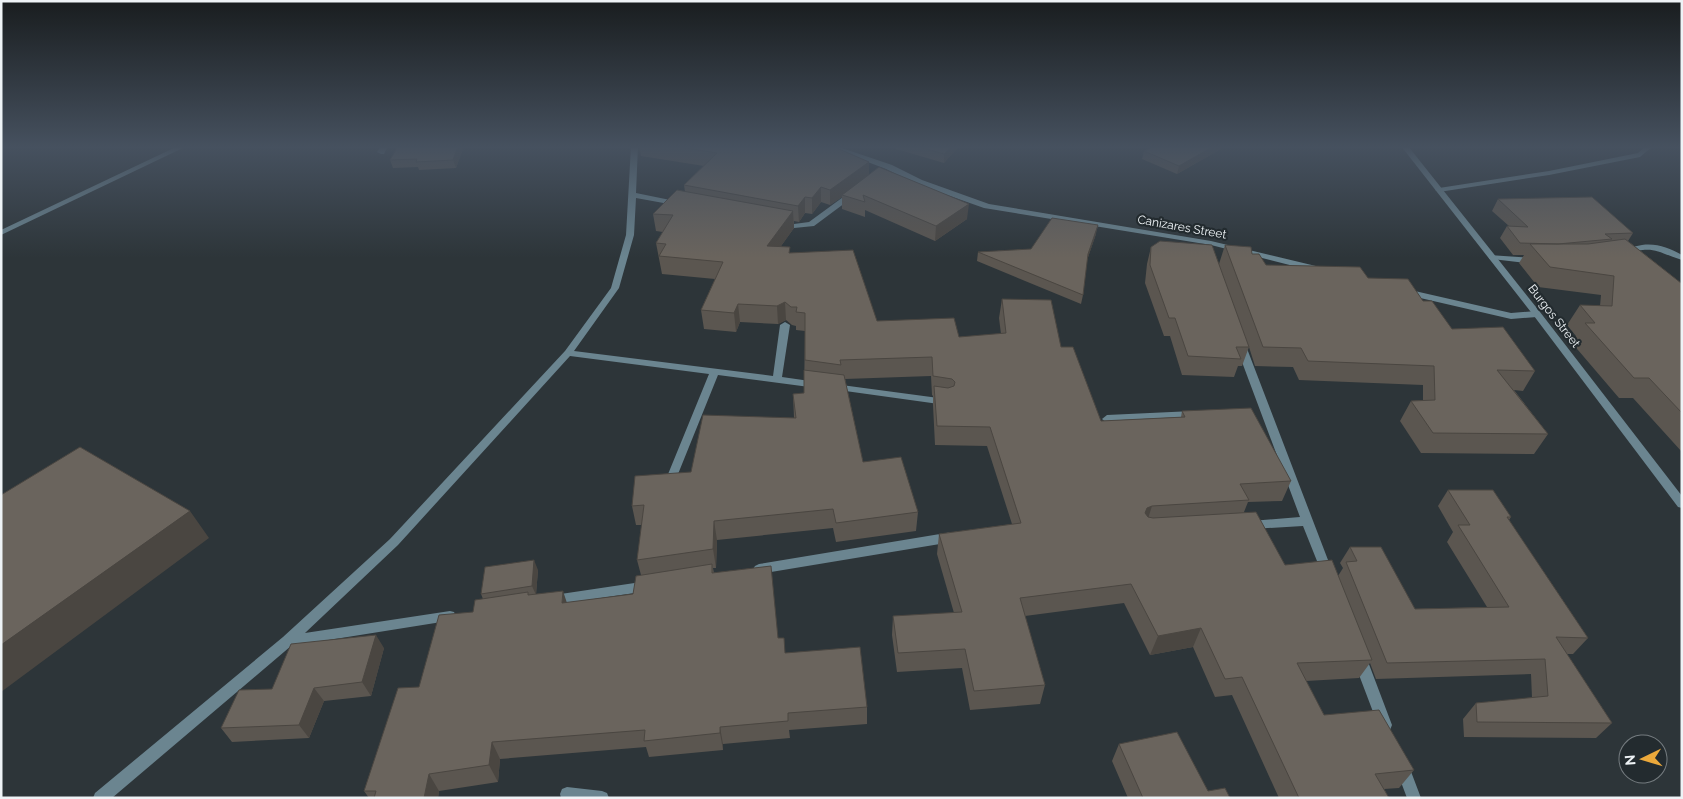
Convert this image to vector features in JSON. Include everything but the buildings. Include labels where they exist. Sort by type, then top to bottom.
[{"type":"street","points":[[1,233],[106,183]]},
{"type":"street","points":[[100,798],[288,641],[394,542],[568,353],[615,288],[630,235],[633,183]]},
{"type":"street","name":"Canizares Street","points":[[923,183],[987,206],[1212,247],[1324,271]]},
{"type":"street","name":"Burgos Street","points":[[1434,183],[1537,314],[1682,504]]},
{"type":"street","points":[[1439,190],[1482,183]]},
{"type":"street","points":[[777,222],[794,226],[811,224],[858,190]]},
{"type":"street","points":[[632,195],[690,205]]},
{"type":"street","points":[[1615,254],[1645,245],[1655,246],[1682,258]]},
{"type":"street","points":[[1492,257],[1521,261],[1547,260]]},
{"type":"street","points":[[1399,290],[1511,316],[1537,314]]},
{"type":"street","points":[[777,379],[785,325]]},
{"type":"street","points":[[1237,335],[1259,411],[1307,521],[1331,585]]},
{"type":"street","points":[[568,353],[946,402]]},
{"type":"street","points":[[668,486],[715,372]]},
{"type":"street","points":[[1107,419],[1205,414]]},
{"type":"street","points":[[1244,525],[1307,521]]},
{"type":"street","points":[[749,570],[960,536]]},
{"type":"street","points":[[543,602],[661,584]]},
{"type":"street","points":[[288,641],[465,614]]},
{"type":"street","points":[[1356,650],[1389,733]]},
{"type":"street","points":[[1396,752],[1414,798]]},
{"type":"street","points":[[567,794],[602,798]]}]
